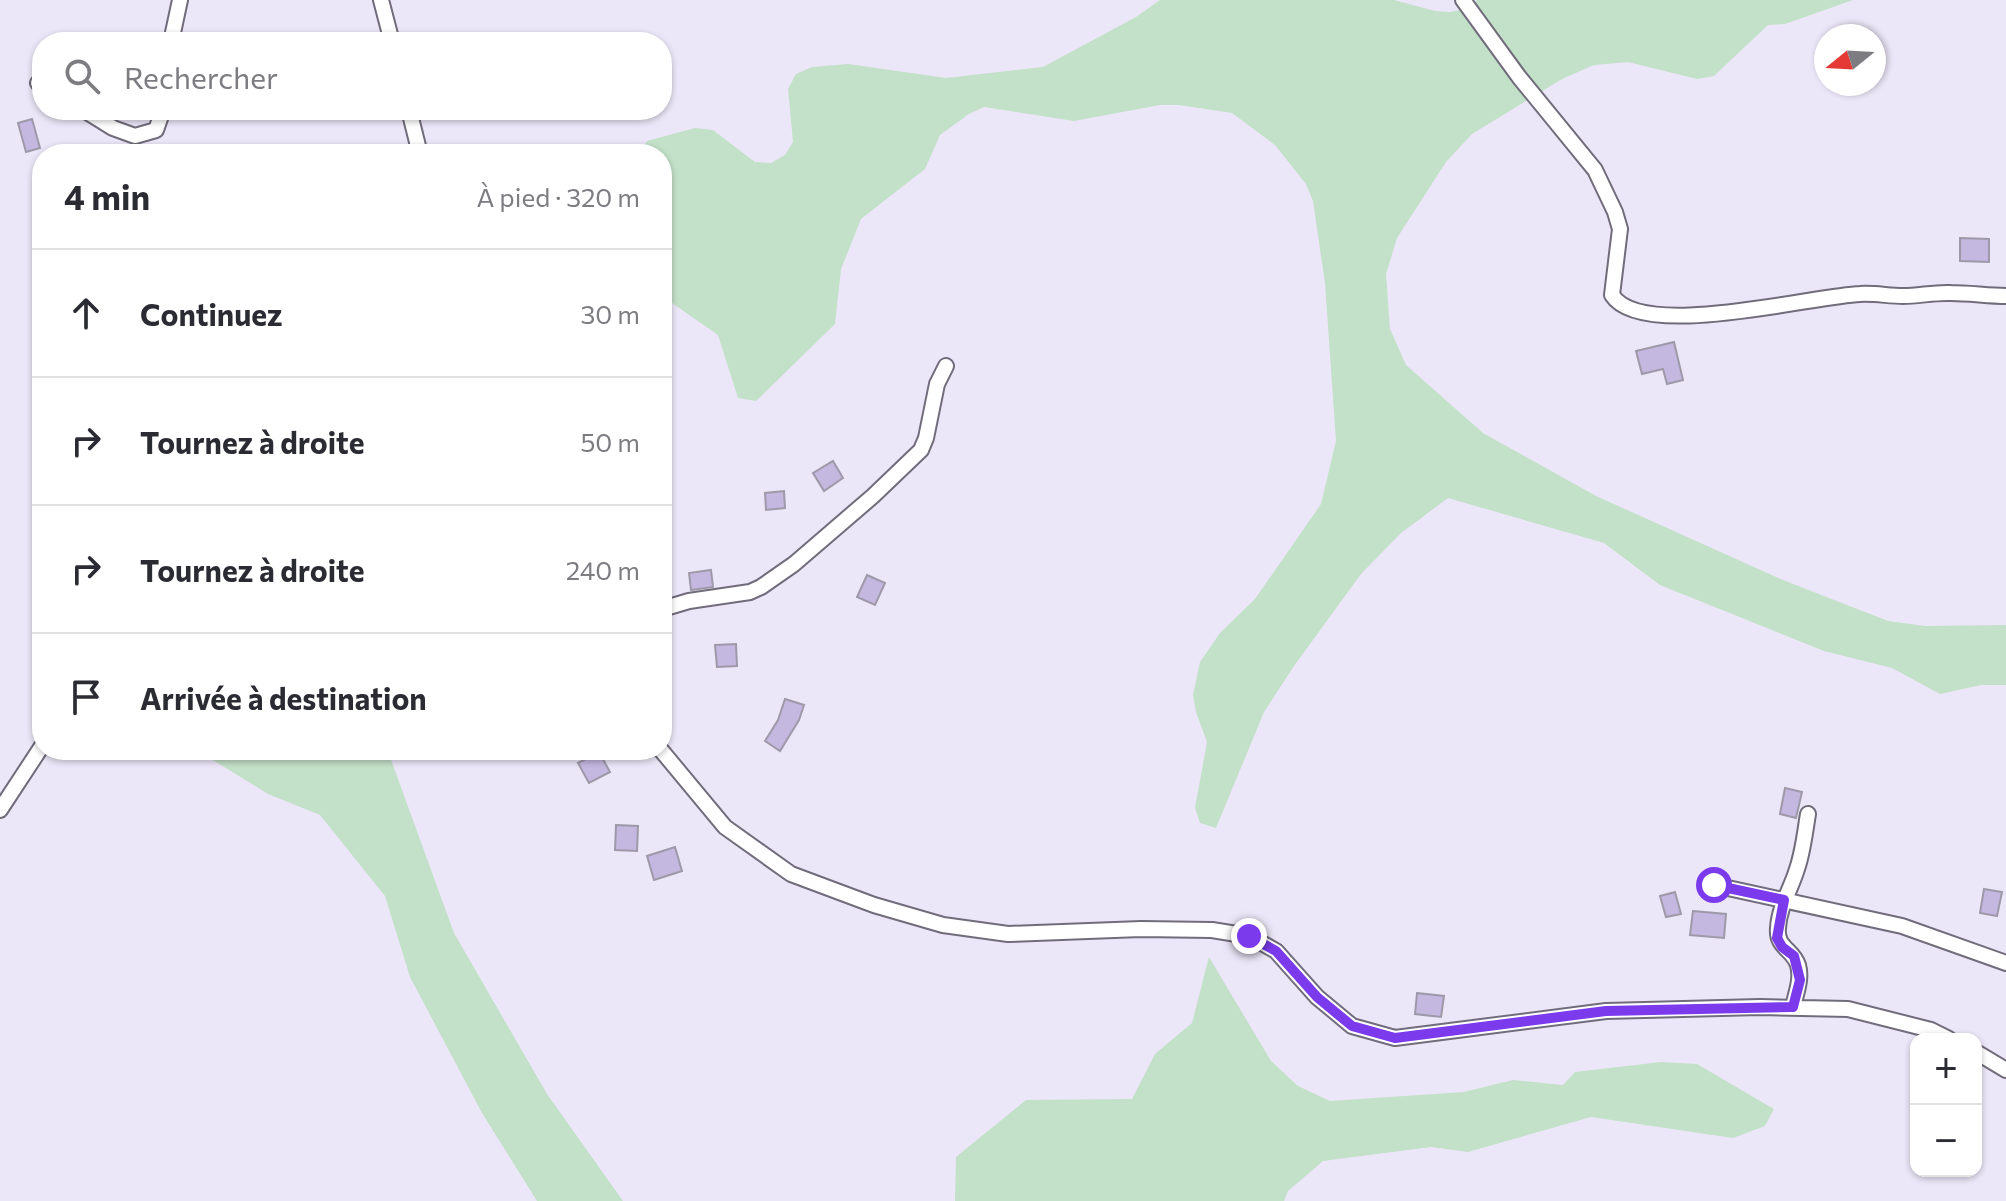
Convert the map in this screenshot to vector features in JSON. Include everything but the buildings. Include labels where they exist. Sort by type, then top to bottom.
[{"type":"street","points":[[173,32],[180,0]]},
{"type":"street","points":[[381,0],[389,32]]},
{"type":"street","points":[[1463,0],[1519,77],[1595,170],[1620,229],[1612,295],[1617,303],[1629,310],[1684,316],[1860,294],[1903,296],[1948,292],[2006,296]]},
{"type":"street","points":[[100,120],[135,136],[156,130],[160,120]]},
{"type":"street","points":[[412,120],[418,144]]},
{"type":"street","points":[[672,606],[750,592],[761,587],[794,564],[862,506],[921,450],[937,384],[946,366]]},
{"type":"street","points":[[0,810],[33,760]]},
{"type":"street","points":[[669,760],[725,827],[791,874],[874,905],[943,925],[1008,934],[1141,929],[1212,930],[1249,936],[1276,951],[1317,997],[1352,1026],[1395,1038],[1606,1011],[1793,1007],[1848,1009],[1937,1033]]},
{"type":"street","points":[[1793,1007],[1800,980],[1794,956],[1782,947],[1777,938],[1784,900],[1798,866],[1808,814]]},
{"type":"street","points":[[1714,885],[1902,926],[2006,963]]},
{"type":"street","points":[[1982,1056],[2006,1070]]},
{"type":"green space","points":[[1160,0],[1394,0],[1450,12],[1466,9],[1477,0],[1853,0],[1785,24],[1768,25],[1714,76],[1697,79],[1628,62],[1594,65],[1562,79],[1472,134],[1446,162],[1397,238],[1386,274],[1390,329],[1406,365],[1483,433],[1596,496],[1783,580],[1888,621],[1925,626],[2006,625],[2006,685],[1981,685],[1940,694],[1892,668],[1824,651],[1660,585],[1604,543],[1448,498],[1401,533],[1361,574],[1264,712],[1216,828],[1200,823],[1195,808],[1207,742],[1193,695],[1200,662],[1220,633],[1255,599],[1321,504],[1336,441],[1325,283],[1313,201],[1306,184],[1275,145],[1232,113],[1179,105],[1160,105],[1074,121],[984,107],[969,114],[940,135],[925,169],[861,219],[841,269],[835,324],[756,401],[738,398],[718,335],[672,303],[672,144],[645,144],[695,128],[713,130],[755,162],[771,163],[785,155],[793,142],[788,89],[796,74],[812,67],[848,64],[946,78],[1043,67],[1136,17]]},
{"type":"green space","points":[[213,760],[391,760],[454,933],[547,1094],[623,1201],[537,1201],[482,1113],[410,977],[385,896],[320,815],[268,794]]},
{"type":"green space","points":[[1209,957],[1271,1061],[1298,1086],[1330,1101],[1464,1092],[1513,1080],[1563,1085],[1575,1072],[1661,1062],[1697,1064],[1774,1109],[1765,1126],[1733,1138],[1591,1117],[1468,1152],[1431,1147],[1323,1161],[1288,1191],[1284,1201],[955,1201],[956,1157],[1026,1100],[1132,1099],[1155,1054],[1192,1023]]},
{"type":"route","points":[[1249,936],[1276,951],[1317,997],[1352,1026],[1395,1038],[1606,1011],[1793,1007],[1800,980],[1798,966],[1794,956],[1782,947],[1777,938],[1784,900],[1714,885]]}]
